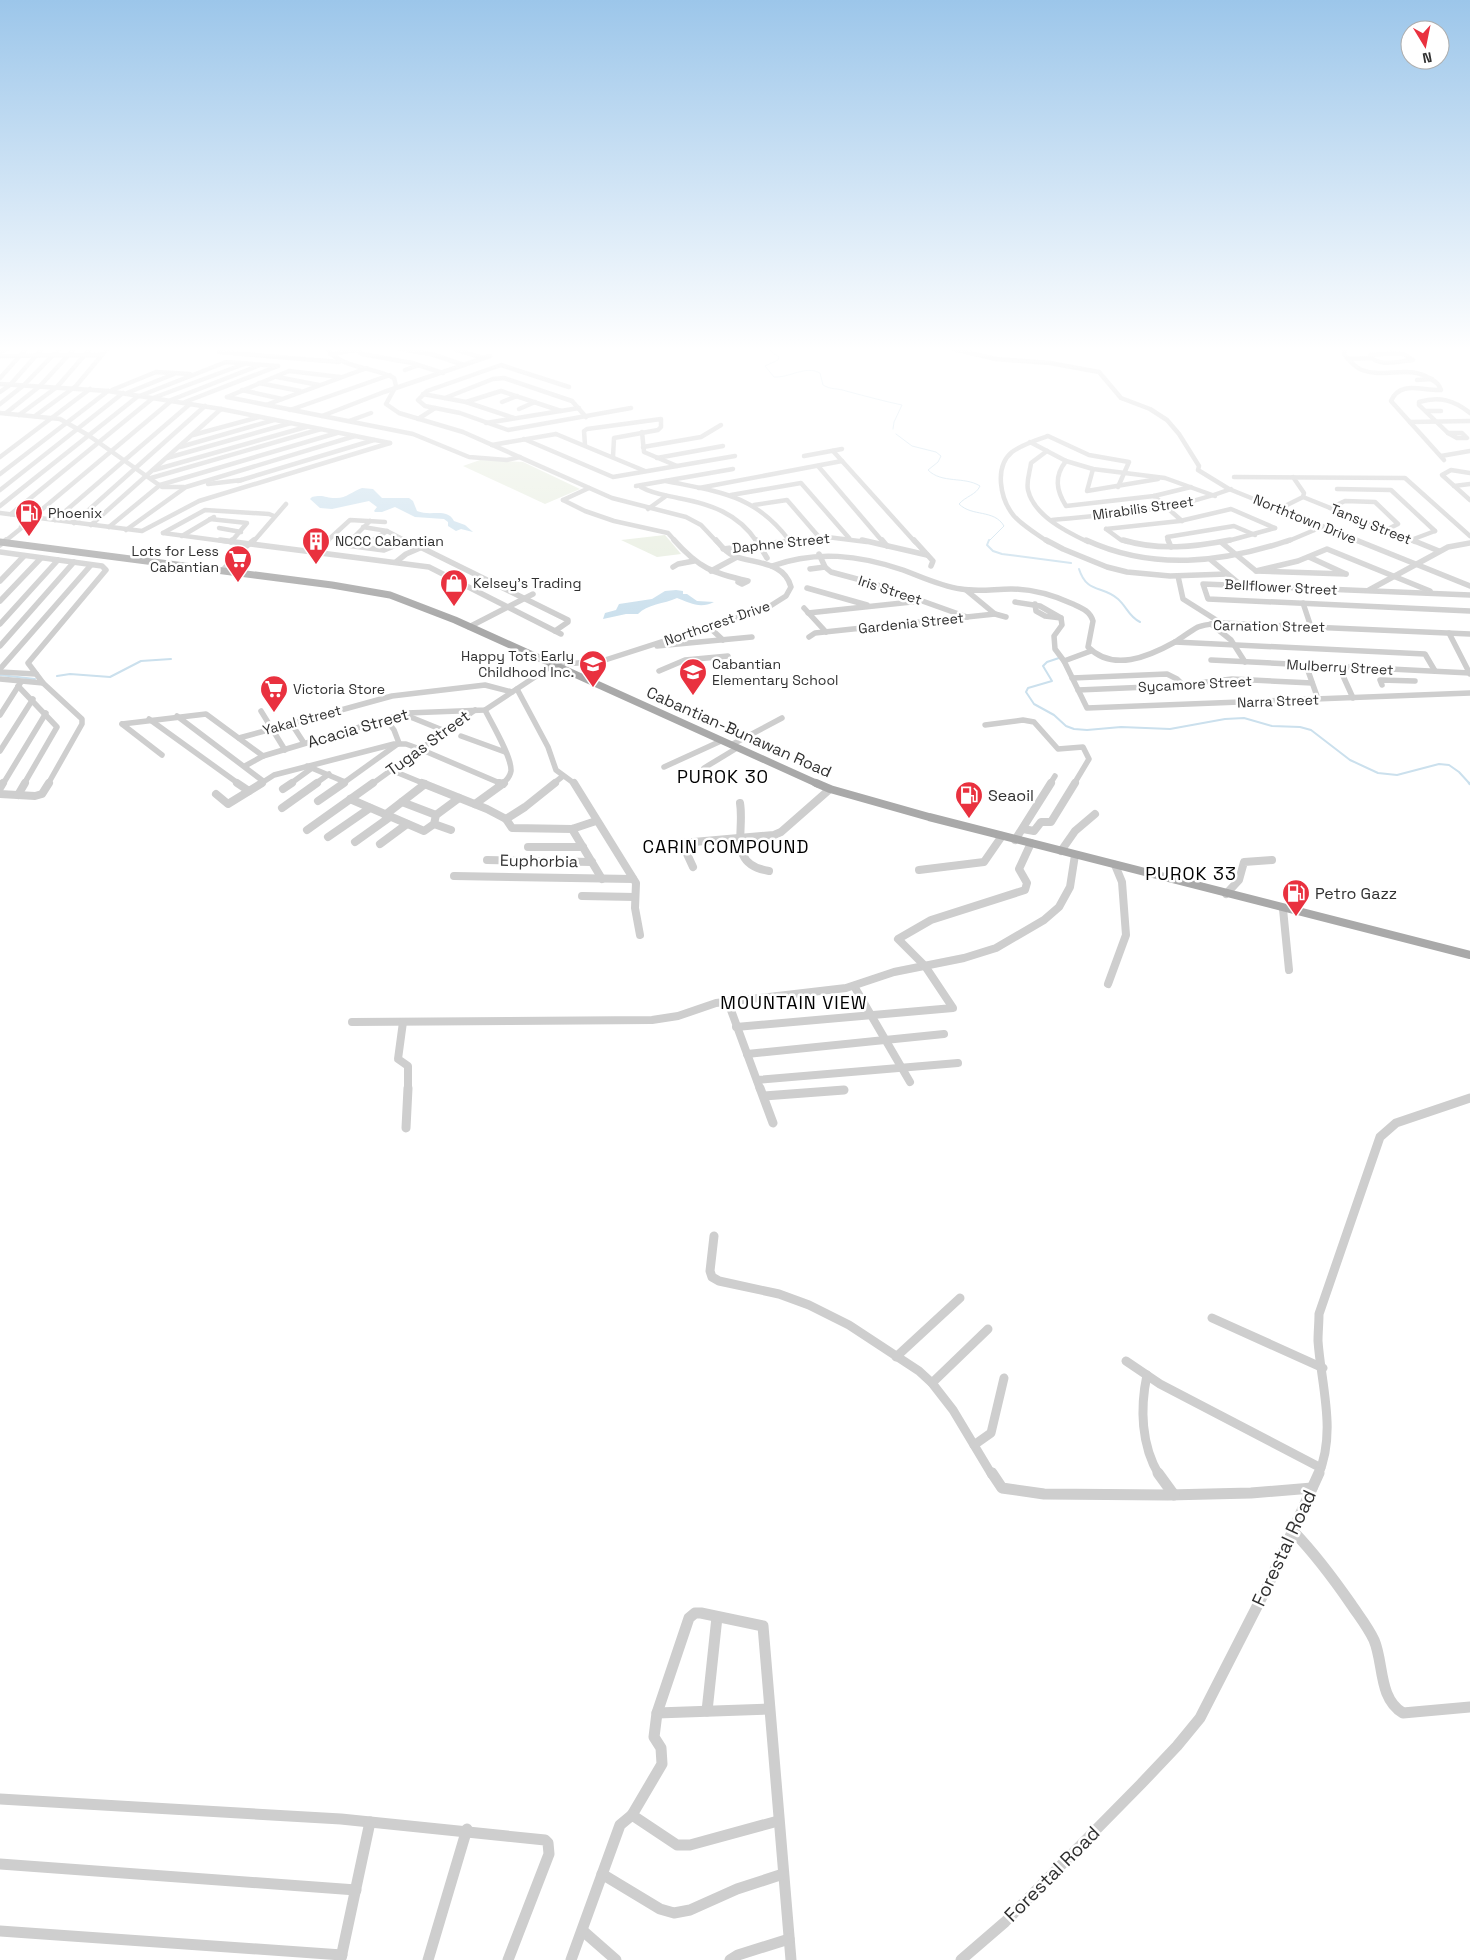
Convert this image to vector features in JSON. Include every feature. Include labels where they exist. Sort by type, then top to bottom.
[{"type":"main road","name":"Cabantian-Bunawan Road","points":[[1,543],[106,555],[390,595],[427,608],[734,747],[830,788],[1015,840],[1470,955]]},
{"type":"street","points":[[0,457],[21,440]]},
{"type":"street","points":[[0,474],[43,440]]},
{"type":"street","points":[[0,490],[63,440]]},
{"type":"street","points":[[0,506],[81,440]]},
{"type":"street","points":[[1,543],[123,440]]},
{"type":"street","points":[[55,520],[147,440]]},
{"type":"street","points":[[74,523],[165,440]]},
{"type":"street","points":[[91,525],[148,477],[151,471],[185,440]]},
{"type":"street","points":[[178,447],[202,440]]},
{"type":"street","points":[[164,459],[230,440]]},
{"type":"street","points":[[151,471],[258,440]]},
{"type":"street","points":[[148,477],[281,440]]},
{"type":"street","points":[[109,528],[160,485],[310,440]]},
{"type":"street","points":[[126,530],[188,486],[342,440]]},
{"type":"street","points":[[238,481],[374,440]]},
{"type":"street","points":[[0,513],[142,532],[199,501],[390,443],[378,440]]},
{"type":"street","points":[[431,440],[469,457],[507,460],[520,457]]},
{"type":"street","name":"Northcrest Drive","points":[[482,440],[621,502],[697,522],[710,533],[723,549],[737,557],[772,566],[782,572],[789,580],[791,588],[786,596],[767,608],[602,662],[554,658],[544,661]]},
{"type":"street","points":[[492,445],[516,440]]},
{"type":"street","points":[[527,440],[613,477],[735,456]]},
{"type":"street","points":[[573,440],[645,471]]},
{"type":"street","points":[[585,440],[585,445]]},
{"type":"street","points":[[613,457],[614,440]]},
{"type":"street","points":[[643,440],[644,452],[678,466]]},
{"type":"street","points":[[643,447],[681,440]]},
{"type":"street","points":[[1035,440],[1004,458],[999,474],[1012,514],[1042,539],[1062,550],[1113,569],[1140,574],[1178,576],[1227,574]]},
{"type":"street","points":[[1057,440],[1088,455],[1129,462],[1118,487]]},
{"type":"street","name":"Northtown Drive","points":[[1183,440],[1199,466],[1198,470],[1231,489],[1470,584]]},
{"type":"street","points":[[1427,440],[1443,458],[1470,451]]},
{"type":"street","points":[[11,514],[98,442],[160,485],[171,488],[278,477]]},
{"type":"street","points":[[1030,442],[1066,461],[1093,468],[1165,478],[1214,496]]},
{"type":"street","points":[[657,458],[723,446]]},
{"type":"street","points":[[804,456],[842,449]]},
{"type":"street","points":[[833,451],[934,563],[931,566]]},
{"type":"street","points":[[1047,451],[1031,463],[1028,489],[1031,500],[1052,520],[1090,544],[1126,556],[1168,562],[1211,560],[1238,556],[1280,545],[1324,526]]},
{"type":"street","points":[[699,488],[842,461]]},
{"type":"street","points":[[1066,461],[1059,470],[1058,493],[1066,506],[1154,496],[1191,486]]},
{"type":"street","points":[[818,466],[887,546]]},
{"type":"street","points":[[1093,468],[1086,490],[1118,487],[1165,478]]},
{"type":"street","points":[[733,469],[639,486],[644,490],[708,505],[730,515],[744,526],[759,544],[767,558]]},
{"type":"street","points":[[1470,473],[1456,470],[1445,472],[1442,475],[1470,500]]},
{"type":"street","points":[[1234,477],[1396,477],[1408,479],[1470,536]]},
{"type":"street","points":[[1280,508],[1303,497],[1304,493],[1293,477]]},
{"type":"street","points":[[666,481],[731,495],[754,505],[771,518],[789,540]]},
{"type":"street","points":[[731,495],[803,482],[850,538]]},
{"type":"street","points":[[1454,486],[1470,484]]},
{"type":"street","points":[[589,488],[563,500],[601,517],[668,533],[694,561],[711,571],[739,580]]},
{"type":"street","name":"Mirabilis Street","points":[[1052,520],[1166,508],[1214,496],[1231,489]]},
{"type":"street","points":[[1345,501],[1337,489],[1391,490],[1435,532],[1411,540]]},
{"type":"street","points":[[648,509],[666,496]]},
{"type":"street","points":[[1154,496],[1182,521]]},
{"type":"street","name":"Tansy Street","points":[[1303,497],[1439,551]]},
{"type":"street","points":[[754,505],[788,498],[818,537]]},
{"type":"street","points":[[1330,508],[1345,501],[1376,502],[1398,524],[1386,530]]},
{"type":"street","points":[[222,571],[240,556],[286,504]]},
{"type":"street","points":[[1231,509],[1276,528],[1255,536],[1222,543],[1171,547],[1130,542],[1113,536],[1106,529],[1182,521],[1231,509]]},
{"type":"street","points":[[274,516],[269,514],[203,510],[163,533],[249,546],[316,552],[429,567],[504,608],[561,634]]},
{"type":"street","points":[[182,536],[224,511]]},
{"type":"street","points":[[210,519],[248,523],[231,542]]},
{"type":"street","points":[[316,552],[350,520],[386,521],[379,528]]},
{"type":"street","points":[[230,521],[220,529],[241,532]]},
{"type":"street","points":[[370,521],[346,544],[363,548],[386,549],[406,541]]},
{"type":"street","points":[[1171,547],[1167,537],[1234,526],[1255,536]]},
{"type":"street","points":[[363,527],[379,528],[387,531],[569,620],[554,631]]},
{"type":"street","points":[[363,548],[375,537],[387,531]]},
{"type":"street","name":"Daphne Street","points":[[723,549],[818,537],[850,538],[927,555]]},
{"type":"street","points":[[1222,543],[1256,571],[1346,574],[1309,557]]},
{"type":"street","points":[[1368,591],[1439,551],[1448,547],[1470,543]]},
{"type":"street","points":[[396,562],[406,554],[420,548]]},
{"type":"street","points":[[1256,571],[1309,557],[1327,549],[1437,594]]},
{"type":"street","points":[[0,552],[104,567],[105,571],[28,661],[28,666],[83,722],[43,793],[37,796],[0,794]]},
{"type":"street","points":[[0,560],[7,553]]},
{"type":"street","points":[[810,569],[825,567],[819,554]]},
{"type":"street","points":[[772,566],[787,560],[819,554],[847,556],[877,562],[935,583],[966,590],[1034,590],[1086,610],[1094,621],[1087,644],[1091,652],[1064,661]]},
{"type":"street","points":[[0,671],[92,565],[106,555]]},
{"type":"street","points":[[0,581],[24,556]]},
{"type":"street","points":[[711,571],[737,557]]},
{"type":"street","points":[[0,602],[41,558]]},
{"type":"street","points":[[0,624],[58,560]]},
{"type":"street","points":[[1211,560],[1241,585]]},
{"type":"street","points":[[673,567],[678,564],[694,561]]},
{"type":"street","points":[[0,646],[74,562]]},
{"type":"street","name":"Iris Street","points":[[825,567],[831,572],[872,583],[969,618]]},
{"type":"street","points":[[1178,576],[1183,599],[1221,623]]},
{"type":"street","name":"Bellflower Street","points":[[1470,595],[1203,584],[1208,599],[1470,611]]},
{"type":"street","points":[[0,586],[14,587]]},
{"type":"street","points":[[807,588],[870,606]]},
{"type":"street","points":[[966,590],[995,614],[1006,617]]},
{"type":"street","points":[[469,627],[533,594]]},
{"type":"street","points":[[808,613],[923,601]]},
{"type":"street","points":[[1015,602],[1035,604],[1052,610],[1061,618],[1062,624],[1054,636],[1053,642],[1078,690]]},
{"type":"street","name":"Bellflower Street","points":[[1303,603],[1310,627]]},
{"type":"street","points":[[804,608],[826,632]]},
{"type":"street","name":"Gardenia Street","points":[[809,636],[826,632],[995,614]]},
{"type":"street","name":"Carnation Street","points":[[1091,652],[1108,659],[1128,660],[1150,655],[1193,630],[1210,624],[1221,623],[1470,634]]},
{"type":"street","points":[[1210,624],[1227,634],[1237,645],[1245,662]]},
{"type":"street","points":[[709,626],[723,640]]},
{"type":"street","points":[[1449,633],[1470,673]]},
{"type":"street","points":[[641,648],[752,637]]},
{"type":"street","points":[[1175,642],[1425,654],[1435,671]]},
{"type":"street","points":[[1460,655],[1470,655]]},
{"type":"street","points":[[659,671],[684,660],[728,656]]},
{"type":"street","name":"Northcrest Drive","points":[[553,665],[576,660]]},
{"type":"street","name":"Mulberry Street","points":[[1211,660],[1470,673]]},
{"type":"street","name":"Tugas Street","points":[[307,830],[445,730],[475,710],[485,710],[553,665]]},
{"type":"street","points":[[1306,665],[1318,699]]},
{"type":"street","points":[[1339,666],[1353,698]]},
{"type":"street","points":[[1409,670],[1422,695]]},
{"type":"street","points":[[0,671],[36,674]]},
{"type":"street","points":[[1072,678],[1168,674],[1177,679],[1183,686]]},
{"type":"street","name":"Sycamore Street","points":[[1078,690],[1183,686],[1232,679],[1312,683]]},
{"type":"street","points":[[1382,685],[1380,680],[1415,681]]},
{"type":"street","points":[[1,681],[20,683],[44,682]]},
{"type":"street","points":[[18,795],[57,729],[56,722],[20,683]]},
{"type":"street","points":[[0,715],[20,683]]},
{"type":"street","name":"Yakal Street","points":[[239,738],[392,696],[485,685],[514,690]]},
{"type":"street","points":[[514,690],[548,748],[556,770],[574,782],[637,886],[636,897],[640,935]]},
{"type":"street","name":"Narra Street","points":[[1078,690],[1087,708],[1470,693]]},
{"type":"street","points":[[0,751],[33,699]]},
{"type":"street","name":"Acacia Street","points":[[245,766],[263,756],[403,714],[475,710]]},
{"type":"street","points":[[475,804],[503,784],[511,772],[505,752],[485,710]]},
{"type":"street","points":[[261,711],[284,750]]},
{"type":"street","points":[[0,788],[46,713]]},
{"type":"street","points":[[162,755],[122,724],[124,722],[149,719],[206,714],[263,756]]},
{"type":"street","points":[[403,714],[445,730]]},
{"type":"street","points":[[177,716],[263,781]]},
{"type":"street","points":[[704,768],[782,718]]},
{"type":"street","points":[[149,719],[249,791]]},
{"type":"street","points":[[386,719],[394,730],[399,743]]},
{"type":"street","points":[[985,725],[1023,720],[1034,722],[1058,749],[1083,747],[1089,759],[1051,822],[1041,822],[1034,831],[1023,829]]},
{"type":"street","points":[[291,723],[304,743]]},
{"type":"street","points":[[461,736],[505,752]]},
{"type":"street","points":[[664,766],[721,741]]},
{"type":"street","points":[[216,794],[228,804],[263,781],[282,772],[309,767],[399,743],[420,749],[503,784]]},
{"type":"street","points":[[318,801],[399,743]]},
{"type":"street","points":[[309,767],[344,782]]},
{"type":"street","points":[[283,789],[309,767]]},
{"type":"street","points":[[391,770],[475,804],[506,819],[512,828],[572,829],[596,821]]},
{"type":"street","points":[[282,808],[329,774]]},
{"type":"street","points":[[506,819],[525,807],[563,776]]},
{"type":"street","points":[[1015,840],[1055,776]]},
{"type":"street","points":[[355,842],[425,784]]},
{"type":"street","points":[[693,867],[682,843],[774,836],[781,832],[830,788]]},
{"type":"street","points":[[350,799],[424,831],[434,824],[436,815],[459,798]]},
{"type":"street","points":[[402,802],[436,815]]},
{"type":"street","points":[[740,803],[742,814],[739,828],[740,838],[748,863],[769,872]]},
{"type":"street","points":[[328,837],[370,808]]},
{"type":"street","points":[[1061,851],[1074,831],[1095,814]]},
{"type":"street","points":[[380,844],[407,824]]},
{"type":"street","points":[[434,824],[451,830]]},
{"type":"street","points":[[572,829],[602,879]]},
{"type":"street","points":[[918,870],[984,862],[1002,836]]},
{"type":"street","points":[[736,1026],[953,1008],[925,966],[898,939],[931,920],[1025,890],[1027,883],[1019,869],[1031,843]]},
{"type":"street","points":[[528,847],[583,847]]},
{"type":"street","points":[[352,1022],[652,1020],[678,1016],[707,1005],[837,990],[894,972],[964,958],[996,948],[1052,915],[1059,907],[1070,887],[1076,854]]},
{"type":"street","name":"Euphorbia","points":[[486,860],[592,862]]},
{"type":"street","points":[[1226,894],[1239,880],[1244,862],[1272,860]]},
{"type":"street","points":[[1108,984],[1126,935],[1122,882],[1115,865]]},
{"type":"street","points":[[454,876],[633,879]]},
{"type":"street","points":[[582,896],[636,897]]},
{"type":"street","points":[[1283,909],[1289,970]]},
{"type":"street","points":[[854,986],[910,1082]]},
{"type":"street","points":[[728,1002],[773,1123]]},
{"type":"street","points":[[403,1022],[398,1059],[408,1066],[409,1072],[406,1128]]},
{"type":"street","points":[[747,1054],[944,1034]]},
{"type":"street","points":[[757,1080],[958,1063]]},
{"type":"street","points":[[764,1096],[844,1090]]},
{"type":"street","name":"Forestal Road","points":[[962,1960],[1005,1922],[1141,1784],[1177,1746],[1200,1718],[1269,1583],[1321,1468],[1326,1440],[1326,1403],[1318,1340],[1319,1314],[1380,1137],[1386,1130],[1396,1124],[1470,1098]]},
{"type":"street","points":[[714,1236],[710,1271],[712,1277],[719,1281],[779,1294],[809,1305],[849,1325],[896,1357],[932,1383],[953,1410],[998,1484],[1007,1490],[1044,1494],[1174,1495],[1251,1493],[1312,1488]]},
{"type":"street","points":[[896,1357],[960,1298]]},
{"type":"street","points":[[1212,1318],[1323,1368]]},
{"type":"street","points":[[932,1383],[988,1329]]},
{"type":"street","points":[[1126,1361],[1160,1384],[1321,1468]]},
{"type":"street","points":[[1147,1375],[1142,1390],[1143,1422],[1151,1460],[1164,1485],[1174,1495]]},
{"type":"street","points":[[974,1445],[991,1433],[1004,1378]]},
{"type":"street","points":[[1293,1531],[1328,1570],[1368,1628],[1376,1644],[1387,1694],[1393,1708],[1403,1713],[1470,1707]]},
{"type":"street","points":[[571,1960],[620,1825],[632,1815],[662,1764],[662,1748],[654,1737],[658,1713],[689,1618],[695,1613],[763,1626],[791,1960]]},
{"type":"street","points":[[707,1711],[717,1617]]},
{"type":"street","points":[[658,1713],[770,1709]]},
{"type":"street","points":[[0,1799],[467,1829],[545,1840],[548,1843],[549,1854],[508,1960]]},
{"type":"street","points":[[632,1815],[677,1845],[690,1845],[778,1821]]},
{"type":"street","points":[[0,1931],[341,1957],[370,1822]]},
{"type":"street","points":[[428,1960],[467,1829]]},
{"type":"street","points":[[0,1864],[356,1890]]},
{"type":"street","points":[[602,1874],[660,1909],[674,1913],[690,1910],[737,1889],[783,1874]]},
{"type":"street","points":[[583,1931],[616,1960]]},
{"type":"street","points":[[730,1960],[738,1955],[789,1939]]},
{"type":"shaded area","points":[[480,460],[523,462],[580,489],[545,504],[463,466]]},
{"type":"shaded area","points":[[665,535],[681,554],[657,557],[621,540]]},
{"type":"water","points":[[362,488],[373,489],[382,498],[409,498],[413,501],[417,511],[447,514],[454,521],[465,525],[473,532],[461,529],[456,531],[448,526],[448,522],[444,519],[415,517],[395,507],[382,512],[375,512],[377,507],[369,501],[332,509],[320,508],[310,499],[319,496],[339,498]]},
{"type":"water","points":[[665,591],[683,591],[683,594],[687,594],[697,601],[714,602],[700,605],[677,598],[651,606],[638,614],[626,614],[603,619],[605,613],[616,610],[619,604],[652,599]]},
{"type":"waterway","points":[[905,440],[912,446],[936,452],[941,456],[938,462],[928,470],[934,474],[946,479],[967,481],[980,486],[959,504],[970,511],[995,517],[1004,526],[988,542]]},
{"type":"waterway","points":[[988,542],[987,545],[993,551],[1002,554],[1071,563]]},
{"type":"waterway","points":[[1079,569],[1086,582],[1118,599],[1133,617],[1140,622]]},
{"type":"waterway","points":[[1059,658],[1047,662],[1043,666],[1052,681],[1028,688],[1026,692],[1034,704],[1054,715],[1066,726],[1074,729],[1087,730],[1121,727],[1170,729],[1225,719],[1244,718],[1272,726],[1300,727],[1311,730],[1350,760],[1378,773],[1397,775],[1439,764],[1449,765],[1469,783]]},
{"type":"waterway","points":[[57,676],[70,674],[110,677],[141,661],[171,659]]},
{"type":"waterway","points":[[0,675],[35,679]]},
{"type":"place","name":"Phoenix","points":[[29,537]]},
{"type":"place","name":"NCCC Cabantian","points":[[316,565]]},
{"type":"place","name":"Lots for Less Cabantian","points":[[238,583]]},
{"type":"place","name":"Kelsey's Trading","points":[[454,607]]},
{"type":"place","name":"Happy Tots Early Childhood Inc.","points":[[593,688]]},
{"type":"place","name":"Cabantian Elementary School","points":[[693,696]]},
{"type":"place","name":"Victoria Store","points":[[274,713]]},
{"type":"place","name":"Seaoil","points":[[969,819]]},
{"type":"place","name":"Petro Gazz","points":[[1296,917]]},
{"type":"district","name":"PUROK 30","points":[[723,776]]},
{"type":"district","name":"CARIN COMPOUND","points":[[726,846]]},
{"type":"district","name":"PUROK 33","points":[[1191,873]]},
{"type":"district","name":"MOUNTAIN VIEW","points":[[794,1002]]}]
